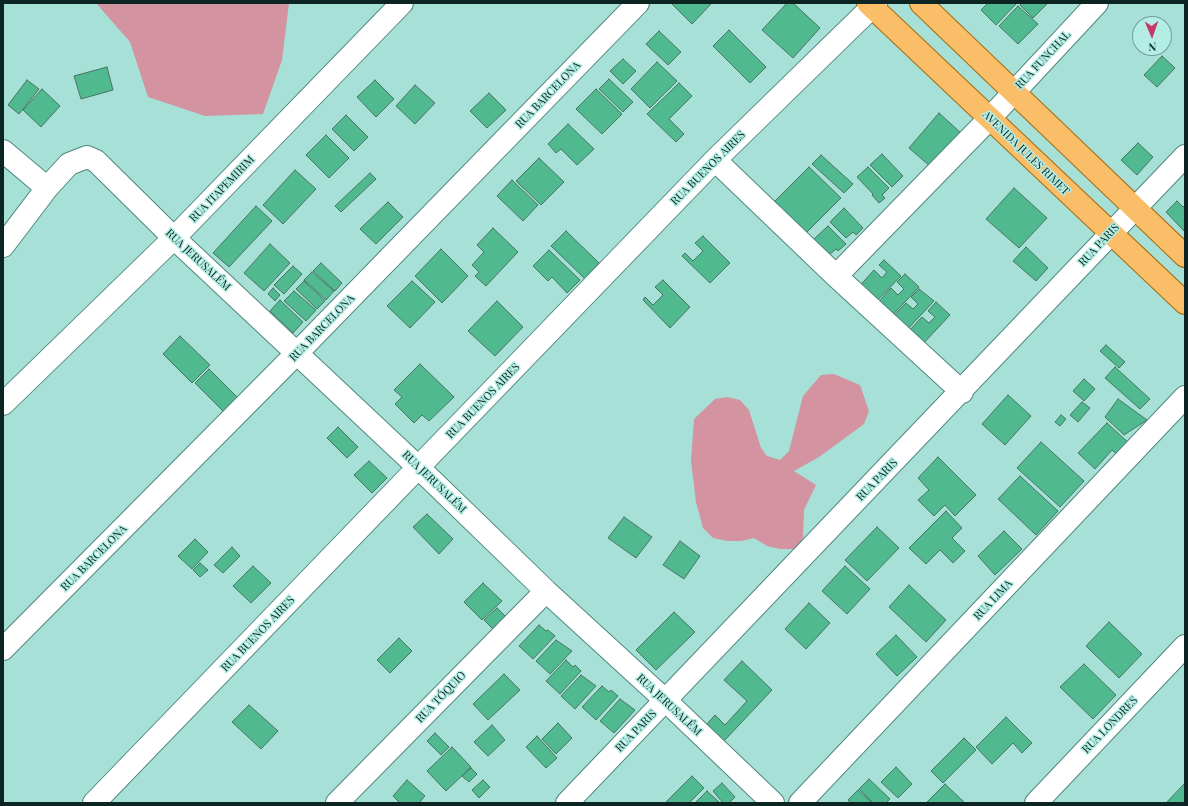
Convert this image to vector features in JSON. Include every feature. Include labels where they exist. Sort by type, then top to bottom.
[{"type":"main road","points":[[921,3],[1185,256]]},
{"type":"main road","name":"AVENIDA JULES RIMET","points":[[872,4],[1185,302]]},
{"type":"street","name":"RUA ITAPEMIRIM","points":[[3,404],[174,238],[402,3]]},
{"type":"street","name":"RUA BARCELONA","points":[[3,649],[297,353],[638,3]]},
{"type":"street","name":"RUA FUNCHAL","points":[[836,276],[990,118],[1097,3]]},
{"type":"street","name":"RUA BUENOS AIRES","points":[[94,803],[715,160],[872,4]]},
{"type":"street","points":[[3,152],[47,188],[3,246]]},
{"type":"street","name":"RUA PARIS","points":[[567,803],[962,392],[1134,208],[1185,156]]},
{"type":"street","name":"RUA JERUSALÉM","points":[[47,188],[70,164],[87,157],[96,161],[174,238],[773,803]]},
{"type":"street","points":[[715,160],[836,276],[962,392]]},
{"type":"street","name":"RUA LIMA","points":[[800,803],[1185,397]]},
{"type":"street","name":"RUA TÓQUIO","points":[[337,803],[546,590]]},
{"type":"street","name":"RUA LONDRES","points":[[1036,803],[1185,646]]},
{"type":"shaded area","points":[[96,3],[289,3],[282,60],[263,114],[205,116],[148,97],[130,42]]},
{"type":"shaded area","points":[[834,374],[860,385],[869,411],[864,424],[819,457],[794,471],[816,485],[804,510],[803,538],[795,549],[780,549],[767,546],[754,538],[741,541],[727,541],[713,538],[703,528],[696,502],[691,461],[694,419],[715,399],[727,397],[740,400],[749,410],[761,448],[767,456],[780,460],[789,451],[803,396],[821,375]]},
{"type":"building","points":[[787,3],[793,3],[820,28],[793,58],[762,30]]},
{"type":"building","points":[[988,3],[1016,4],[996,25],[981,10]]},
{"type":"building","points":[[1022,3],[1048,3],[1033,18],[1020,5]]},
{"type":"building","points":[[672,4],[711,4],[692,24]]},
{"type":"building","points":[[1018,6],[1038,24],[1018,44],[999,26]]},
{"type":"building","points":[[729,30],[766,67],[750,83],[713,46]]},
{"type":"building","points":[[659,31],[681,52],[668,65],[646,44]]},
{"type":"building","points":[[1162,56],[1175,68],[1157,87],[1144,75]]},
{"type":"building","points":[[623,59],[636,71],[623,84],[610,71]]},
{"type":"building","points":[[657,62],[677,81],[650,108],[631,89]]},
{"type":"building","points":[[107,67],[113,90],[81,99],[74,76]]},
{"type":"building","points":[[609,79],[633,102],[623,112],[599,89]]},
{"type":"building","points":[[27,80],[39,89],[19,114],[8,105]]},
{"type":"building","points":[[375,80],[394,99],[376,117],[357,97]]},
{"type":"building","points":[[679,83],[692,96],[669,119],[684,134],[676,142],[647,114]]},
{"type":"building","points":[[415,85],[435,103],[415,124],[396,106]]},
{"type":"building","points":[[42,89],[60,106],[41,127],[23,110]]},
{"type":"building","points":[[596,89],[622,114],[602,134],[576,109]]},
{"type":"building","points":[[489,93],[506,110],[487,128],[470,111]]},
{"type":"building","points":[[939,113],[961,133],[931,167],[909,148]]},
{"type":"building","points":[[346,115],[368,137],[354,151],[332,129]]},
{"type":"building","points":[[568,124],[594,149],[577,165],[561,149],[556,153],[548,144]]},
{"type":"building","points":[[326,135],[349,158],[329,178],[306,155]]},
{"type":"building","points":[[1138,143],[1153,157],[1137,175],[1121,160]]},
{"type":"building","points":[[882,154],[903,176],[892,187],[870,165]]},
{"type":"building","points":[[821,155],[853,184],[844,193],[812,164]]},
{"type":"building","points":[[539,158],[564,182],[541,205],[516,181]]},
{"type":"building","points":[[809,167],[841,198],[804,235],[772,204]]},
{"type":"building","points":[[868,167],[889,188],[882,195],[885,198],[879,203],[872,195],[873,194],[857,177]]},
{"type":"building","points":[[295,170],[316,189],[283,224],[263,205]]},
{"type":"building","points":[[370,173],[376,179],[341,212],[335,206]]},
{"type":"building","points":[[512,180],[538,205],[523,221],[497,196]]},
{"type":"building","points":[[1014,188],[1047,218],[1019,248],[986,219]]},
{"type":"building","points":[[1177,201],[1183,207],[1185,205],[1185,232],[1166,212]]},
{"type":"building","points":[[388,202],[403,217],[376,244],[360,229]]},
{"type":"building","points":[[256,206],[272,221],[229,267],[213,253]]},
{"type":"building","points":[[844,208],[863,228],[856,235],[853,232],[846,238],[830,222]]},
{"type":"building","points":[[828,226],[846,244],[838,251],[836,249],[829,255],[814,239]]},
{"type":"building","points":[[493,228],[518,252],[486,286],[475,276],[479,272],[472,265],[484,252],[477,245]]},
{"type":"building","points":[[566,231],[599,263],[585,279],[551,246]]},
{"type":"building","points":[[703,236],[730,263],[710,283],[682,256],[685,253],[693,261],[703,251],[695,243]]},
{"type":"building","points":[[270,244],[290,263],[264,291],[244,273]]},
{"type":"building","points":[[1026,247],[1048,268],[1036,281],[1013,261]]},
{"type":"building","points":[[441,249],[468,276],[442,303],[415,276]]},
{"type":"building","points":[[549,250],[580,280],[567,293],[552,277],[548,281],[533,266]]},
{"type":"building","points":[[884,260],[901,276],[872,306],[855,291],[874,270],[882,278],[887,272],[879,265]]},
{"type":"building","points":[[321,263],[342,283],[335,291],[313,271]]},
{"type":"building","points":[[293,266],[302,274],[284,294],[274,285]]},
{"type":"building","points":[[312,272],[334,291],[326,300],[304,280]]},
{"type":"building","points":[[905,274],[919,287],[889,319],[875,306],[891,288],[898,295],[904,289],[897,282]]},
{"type":"building","points":[[663,280],[690,307],[670,328],[643,300],[645,297],[653,305],[663,295],[655,287]]},
{"type":"building","points":[[304,281],[325,301],[317,309],[296,289]]},
{"type":"building","points":[[412,281],[435,302],[410,328],[387,306]]},
{"type":"building","points":[[273,288],[280,295],[275,301],[268,294]]},
{"type":"building","points":[[919,289],[934,301],[904,333],[890,320],[906,303],[913,309],[918,304],[911,297]]},
{"type":"building","points":[[294,291],[316,310],[306,321],[284,301]]},
{"type":"building","points":[[280,300],[303,322],[293,333],[270,311]]},
{"type":"building","points":[[497,301],[523,327],[495,356],[468,331]]},
{"type":"building","points":[[936,302],[950,315],[920,347],[906,334],[922,317],[929,323],[935,317],[928,311]]},
{"type":"building","points":[[180,336],[210,365],[192,383],[163,354]]},
{"type":"building","points":[[1106,345],[1125,362],[1119,368],[1100,351]]},
{"type":"building","points":[[420,364],[454,397],[429,421],[422,415],[414,423],[395,404],[402,397],[394,390]]},
{"type":"building","points":[[1115,367],[1150,399],[1140,409],[1105,378]]},
{"type":"building","points":[[209,369],[241,401],[227,415],[195,383]]},
{"type":"building","points":[[1084,379],[1095,389],[1084,401],[1073,391]]},
{"type":"building","points":[[1008,395],[1031,416],[1005,445],[982,424]]},
{"type":"building","points":[[1118,399],[1147,420],[1124,435],[1105,417]]},
{"type":"building","points":[[1082,402],[1090,408],[1078,422],[1070,415]]},
{"type":"building","points":[[1061,415],[1066,419],[1060,426],[1055,422]]},
{"type":"building","points":[[1107,423],[1131,445],[1120,457],[1112,450],[1095,469],[1078,453]]},
{"type":"building","points":[[338,427],[358,447],[347,458],[327,438]]},
{"type":"building","points":[[1041,442],[1084,481],[1060,507],[1017,468]]},
{"type":"building","points":[[938,457],[976,495],[955,516],[945,505],[934,516],[918,500],[929,490],[918,478]]},
{"type":"building","points":[[369,461],[387,478],[372,493],[354,475]]},
{"type":"building","points":[[1020,476],[1058,511],[1036,535],[998,499]]},
{"type":"building","points":[[946,511],[962,528],[952,538],[965,551],[953,563],[940,550],[926,564],[909,548]]},
{"type":"building","points":[[427,514],[453,539],[439,554],[413,527]]},
{"type":"building","points":[[624,517],[652,537],[636,558],[608,538]]},
{"type":"building","points":[[877,527],[899,548],[867,581],[845,560]]},
{"type":"building","points":[[1004,531],[1022,549],[995,575],[978,556]]},
{"type":"building","points":[[195,539],[208,552],[192,569],[178,556]]},
{"type":"building","points":[[680,541],[700,556],[684,579],[663,565]]},
{"type":"building","points":[[232,547],[240,556],[223,573],[214,565]]},
{"type":"building","points":[[200,563],[208,570],[200,577],[193,570]]},
{"type":"building","points":[[253,566],[271,583],[251,603],[233,586]]},
{"type":"building","points":[[845,566],[870,589],[847,614],[822,591]]},
{"type":"building","points":[[483,583],[502,601],[482,620],[464,602]]},
{"type":"building","points":[[909,585],[946,620],[926,642],[889,607]]},
{"type":"building","points":[[809,603],[830,623],[806,649],[785,629]]},
{"type":"building","points":[[497,608],[505,616],[493,629],[484,620]]},
{"type":"building","points":[[674,612],[695,632],[656,670],[636,650]]},
{"type":"building","points":[[1109,622],[1142,654],[1119,678],[1086,646]]},
{"type":"building","points":[[539,625],[555,636],[533,659],[519,646]]},
{"type":"building","points":[[896,635],[917,657],[897,676],[876,654]]},
{"type":"building","points":[[399,638],[412,651],[390,673],[377,660]]},
{"type":"building","points":[[556,640],[572,651],[550,674],[536,661]]},
{"type":"building","points":[[566,660],[573,667],[575,665],[581,671],[560,694],[546,681]]},
{"type":"building","points":[[742,661],[772,690],[724,741],[706,725],[715,715],[725,725],[747,701],[724,680]]},
{"type":"building","points":[[1084,664],[1116,695],[1093,719],[1060,687]]},
{"type":"building","points":[[504,674],[520,690],[488,720],[473,704]]},
{"type":"building","points":[[581,675],[596,686],[575,709],[561,696]]},
{"type":"building","points":[[602,686],[609,692],[611,690],[618,696],[596,720],[582,707]]},
{"type":"building","points":[[620,699],[635,710],[614,733],[600,721]]},
{"type":"building","points":[[249,705],[278,731],[261,749],[232,722]]},
{"type":"building","points":[[1006,717],[1032,743],[1022,753],[1013,743],[992,764],[976,747]]},
{"type":"building","points":[[558,723],[572,738],[556,754],[542,739]]},
{"type":"building","points":[[492,725],[505,740],[488,756],[474,742]]},
{"type":"building","points":[[435,733],[449,747],[441,755],[427,741]]},
{"type":"building","points":[[537,736],[557,758],[546,768],[526,747]]},
{"type":"building","points":[[964,738],[976,750],[943,783],[931,771]]},
{"type":"building","points":[[452,747],[471,767],[446,791],[427,771]]},
{"type":"building","points":[[896,767],[912,784],[898,798],[881,782]]},
{"type":"building","points":[[471,768],[477,774],[469,782],[462,776]]},
{"type":"building","points":[[692,776],[704,788],[689,803],[665,803]]},
{"type":"building","points":[[869,779],[890,799],[886,803],[873,803],[859,789]]},
{"type":"building","points":[[407,780],[425,796],[419,803],[400,803],[393,796]]},
{"type":"building","points":[[483,780],[490,787],[479,798],[472,790]]},
{"type":"building","points":[[722,783],[735,797],[729,803],[723,803],[713,791]]},
{"type":"building","points":[[1185,783],[1185,803],[1166,803]]},
{"type":"building","points":[[945,784],[965,803],[926,803]]},
{"type":"building","points":[[858,790],[872,803],[851,803],[848,800]]},
{"type":"building","points":[[707,791],[720,803],[695,803]]}]
